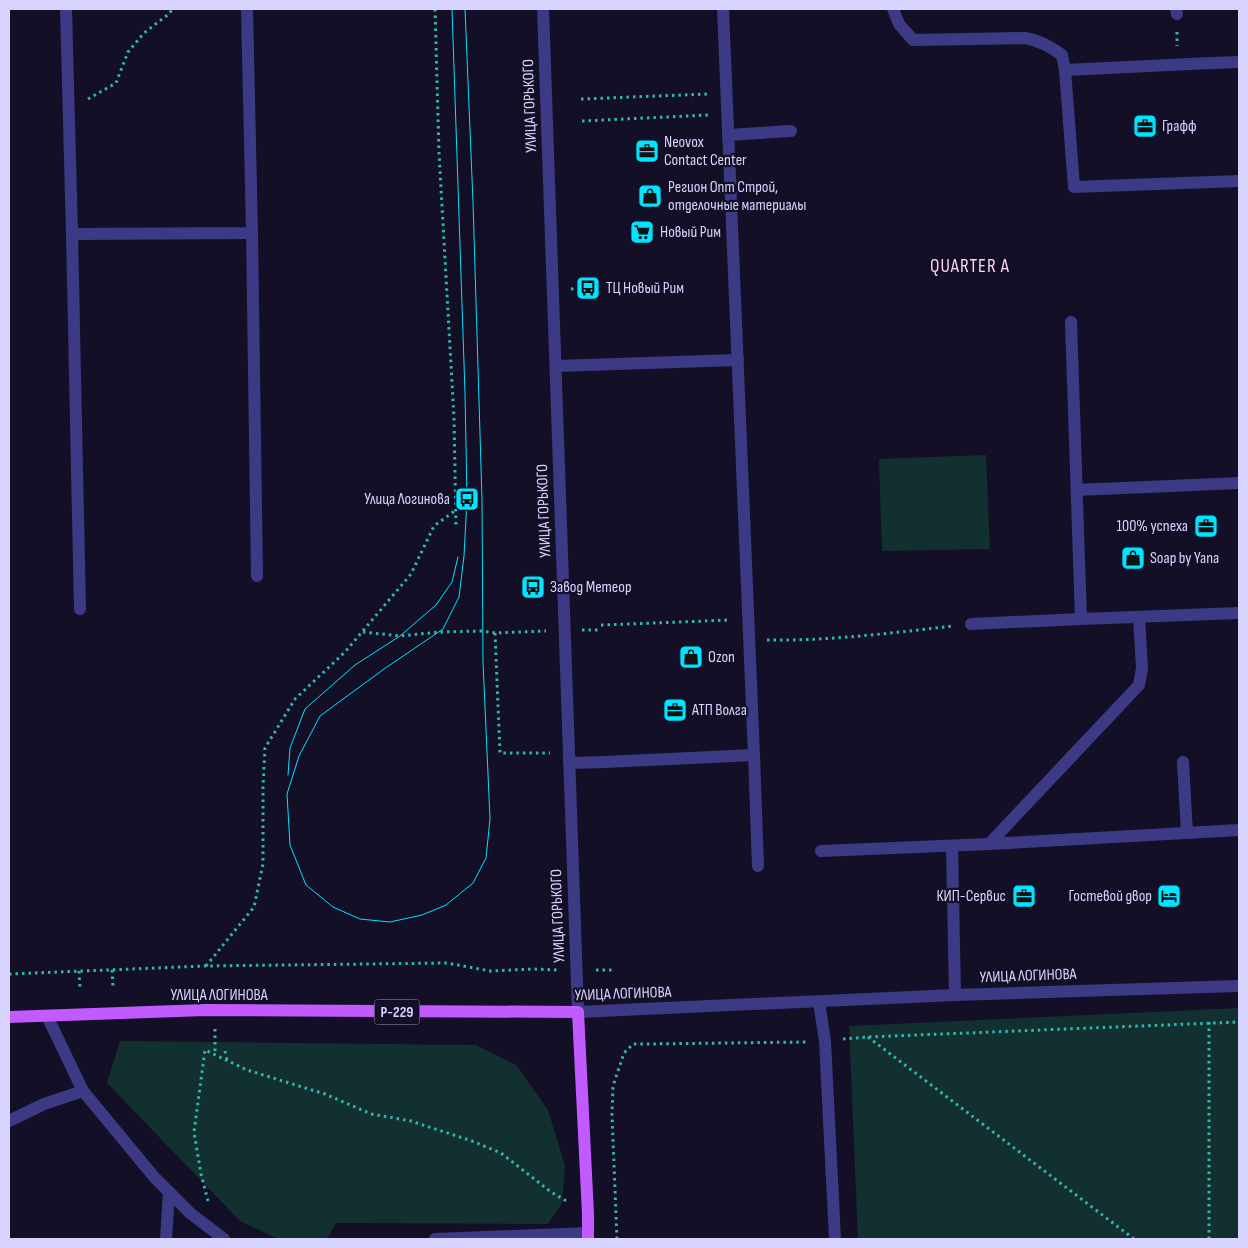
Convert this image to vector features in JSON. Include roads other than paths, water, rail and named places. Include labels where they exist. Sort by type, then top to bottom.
[{"type":"main road","name":"УЛИЦА ЛОГИНОВА","points":[[9,1017],[205,1010],[578,1012]]},
{"type":"main road","points":[[578,1012],[588,1236]]},
{"type":"street","points":[[66,9],[80,609]]},
{"type":"street","points":[[247,9],[257,576]]},
{"type":"street","name":"УЛИЦА ГОРЬКОГО","points":[[543,9],[578,1012]]},
{"type":"street","points":[[723,9],[758,866]]},
{"type":"street","points":[[893,9],[900,24],[913,40],[1025,38],[1046,44],[1062,55],[1065,70],[1074,187],[1239,181]]},
{"type":"street","points":[[1065,70],[1239,62]]},
{"type":"street","points":[[728,135],[791,131]]},
{"type":"street","points":[[72,234],[252,233]]},
{"type":"street","points":[[1071,322],[1081,619]]},
{"type":"street","points":[[556,366],[738,360]]},
{"type":"street","points":[[1077,490],[1239,483]]},
{"type":"street","points":[[971,624],[1239,613]]},
{"type":"street","points":[[990,844],[1139,685],[1142,668],[1139,617]]},
{"type":"street","points":[[569,758],[606,762],[754,755]]},
{"type":"street","points":[[1183,762],[1187,833]]},
{"type":"street","points":[[820,851],[952,846],[1239,830]]},
{"type":"street","points":[[952,846],[955,995]]},
{"type":"street","name":"УЛИЦА ЛОГИНОВА","points":[[578,1012],[955,995],[1239,986]]},
{"type":"street","points":[[819,1002],[825,1041],[834,1239]]},
{"type":"street","points":[[47,1016],[84,1091],[155,1178],[190,1213],[220,1237]]},
{"type":"street","points":[[9,1121],[44,1104],[84,1091]]},
{"type":"street","points":[[166,1239],[169,1192]]},
{"type":"street","points":[[435,1239],[588,1236]]},
{"type":"tram line","points":[[452,9],[467,499],[464,556],[459,597],[443,629],[320,716],[299,756],[287,794],[290,845],[306,885],[333,907],[360,919],[390,922],[422,915],[446,905],[473,883],[486,858],[490,819],[483,662],[482,500],[465,9]]},
{"type":"tram line","points":[[288,775],[290,748],[305,709],[355,665],[400,636],[436,605],[452,582],[458,557]]},
{"type":"place","name":"Графф","points":[[1145,126]]},
{"type":"place","name":"Neovox Contact Center","points":[[647,151]]},
{"type":"place","name":"Регион Опт Строй, отделочные материалы","points":[[650,196]]},
{"type":"place","name":"Новый Рим","points":[[642,232]]},
{"type":"place","name":"ТЦ Новый Рим","points":[[588,288]]},
{"type":"place","name":"Улица Логинова","points":[[467,499]]},
{"type":"place","name":"100% успеха","points":[[1206,526]]},
{"type":"place","name":"Soap by Yana","points":[[1133,558]]},
{"type":"place","name":"Завод Метеор","points":[[533,587]]},
{"type":"place","name":"Ozon","points":[[691,657]]},
{"type":"place","name":"АТП Волга","points":[[675,710]]},
{"type":"place","name":"КИП-Сервис","points":[[1024,896]]},
{"type":"place","name":"Гостевой двор","points":[[1169,896]]},
{"type":"district","name":"QUARTER A","points":[[970,266]]}]
